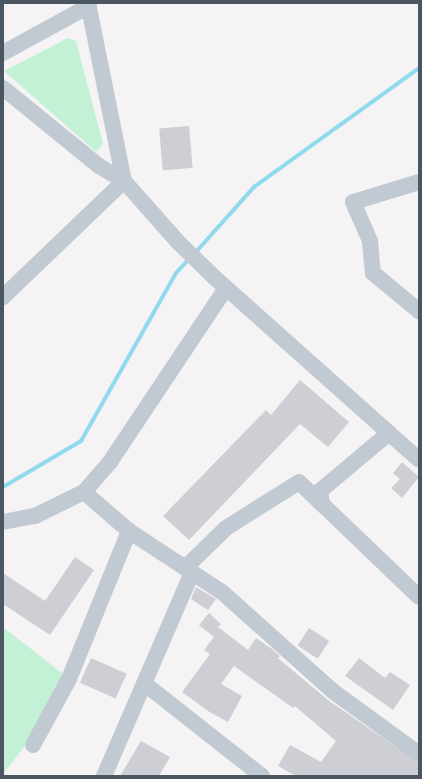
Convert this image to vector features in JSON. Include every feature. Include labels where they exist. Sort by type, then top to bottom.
[{"type":"street","points":[[3,53],[89,4],[124,181]]},
{"type":"street","points":[[3,88],[99,166],[124,181],[178,242],[220,283],[419,460]]},
{"type":"street","points":[[3,297],[124,181]]},
{"type":"street","points":[[419,182],[353,202],[370,241],[373,273],[419,311]]},
{"type":"street","points":[[3,522],[35,516],[84,492],[110,462],[220,283]]},
{"type":"street","points":[[322,504],[320,491],[389,433]]},
{"type":"street","points":[[104,776],[145,684],[188,571],[226,528],[299,482],[419,597]]},
{"type":"street","points":[[84,492],[130,531],[188,571],[222,592],[334,692],[419,754]]},
{"type":"street","points":[[33,745],[69,679],[130,531]]},
{"type":"street","points":[[145,684],[262,776]]},
{"type":"green space","points":[[68,38],[76,41],[103,144],[96,152],[4,71]]},
{"type":"green space","points":[[3,627],[67,677],[35,733],[3,774]]},
{"type":"building","points":[[189,126],[193,168],[163,170],[159,129]]},
{"type":"building","points":[[300,380],[349,422],[328,447],[300,424],[189,540],[163,516],[266,410],[271,415]]},
{"type":"building","points":[[402,462],[419,477],[402,498],[391,488],[400,479],[393,473]]},
{"type":"building","points":[[75,557],[94,570],[50,635],[3,604],[3,573],[45,601]]},
{"type":"building","points":[[196,587],[216,599],[208,610],[191,599]]},
{"type":"building","points":[[209,613],[221,624],[218,627],[248,650],[256,638],[272,649],[280,656],[278,658],[328,700],[419,763],[419,776],[296,776],[278,766],[290,745],[321,762],[336,741],[295,706],[293,708],[234,666],[221,684],[242,696],[228,722],[208,711],[182,692],[210,654],[204,650],[214,637],[199,625]]},
{"type":"building","points":[[309,628],[329,641],[318,659],[298,646]]},
{"type":"building","points":[[91,658],[127,674],[116,699],[80,683]]},
{"type":"building","points":[[359,658],[385,678],[390,672],[410,685],[393,710],[345,676]]},
{"type":"building","points":[[141,741],[170,757],[159,776],[120,776]]},
{"type":"waterway","points":[[195,253],[254,187],[419,68]]},
{"type":"waterway","points":[[3,487],[81,441],[176,273],[189,259]]}]
